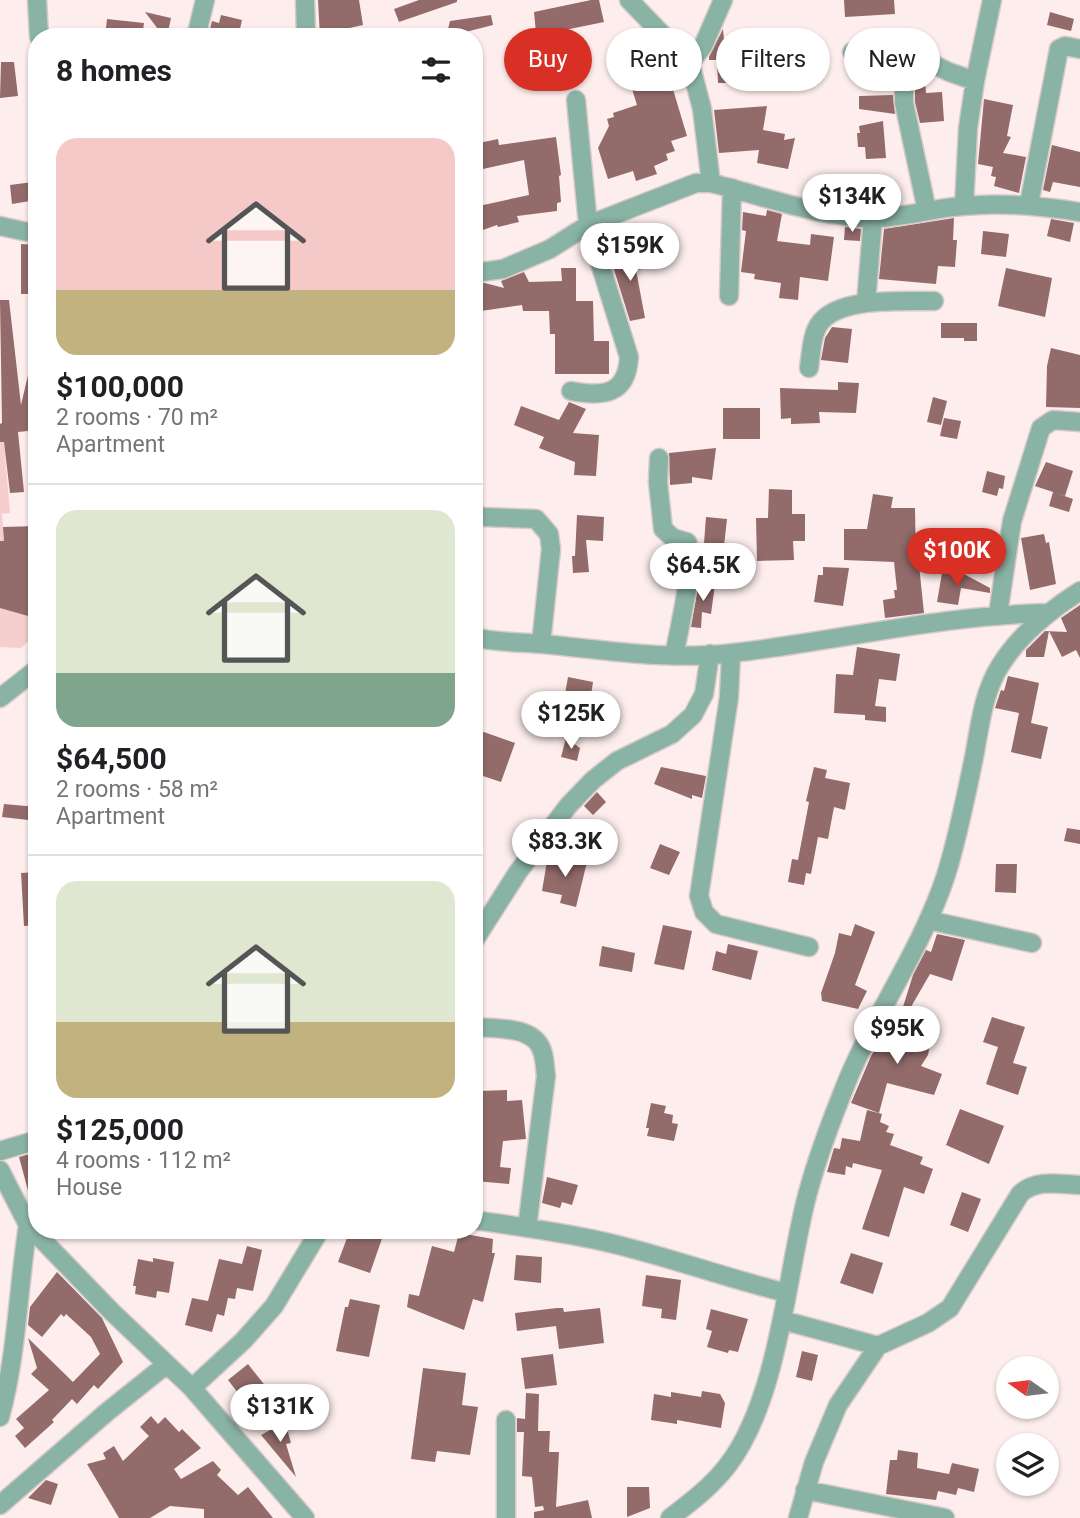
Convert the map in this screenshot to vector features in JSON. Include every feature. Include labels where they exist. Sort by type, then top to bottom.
[{"type":"street","points":[[37,0],[39,28]]},
{"type":"street","points":[[198,28],[205,0]]},
{"type":"street","points":[[305,0],[306,28]]},
{"type":"street","points":[[629,0],[656,28]]},
{"type":"street","points":[[702,47],[723,0]]},
{"type":"street","points":[[964,206],[968,128],[992,0]]},
{"type":"street","points":[[1029,204],[1059,49],[1065,46],[1080,49]]},
{"type":"street","points":[[940,68],[975,81]]},
{"type":"street","points":[[697,91],[711,183]]},
{"type":"street","points":[[904,91],[927,211]]},
{"type":"street","points":[[571,391],[603,394],[619,387],[628,370],[629,357],[588,225],[576,100]]},
{"type":"street","points":[[483,272],[503,269],[550,249],[588,225],[695,183],[711,183],[799,207],[873,218],[964,206],[1029,204],[1080,212]]},
{"type":"street","points":[[729,296],[732,188]]},
{"type":"street","points":[[866,303],[873,218]]},
{"type":"street","points":[[0,226],[28,232]]},
{"type":"street","points":[[808,368],[816,329],[827,315],[837,309],[866,303],[934,301]]},
{"type":"street","points":[[998,614],[1012,521],[1041,428],[1052,420],[1080,422]]},
{"type":"street","points":[[659,458],[658,482],[663,529],[673,538],[687,542],[691,549],[691,568],[674,656]]},
{"type":"street","points":[[483,517],[536,519],[549,534],[551,549],[541,644]]},
{"type":"street","points":[[670,1518],[712,1484],[729,1465],[743,1442],[759,1404],[782,1320],[805,1203],[843,1091],[928,920],[945,876],[954,847],[984,703],[999,668],[1025,635],[1048,613],[1080,590]]},
{"type":"street","points":[[483,639],[674,656],[731,654],[998,614],[1048,613]]},
{"type":"street","points":[[483,927],[518,872],[568,806],[593,780],[617,761],[672,734],[693,715],[704,694],[710,654]]},
{"type":"street","points":[[731,654],[729,697],[699,897],[704,912],[716,924],[809,947]]},
{"type":"street","points":[[0,698],[8,683],[28,673]]},
{"type":"street","points":[[928,920],[1031,943]]},
{"type":"street","points":[[483,1028],[519,1031],[530,1035],[540,1044],[543,1053],[546,1076],[527,1228]]},
{"type":"street","points":[[0,1151],[28,1143]]},
{"type":"street","points":[[0,1170],[28,1225],[19,1280],[12,1359],[0,1417]]},
{"type":"street","points":[[798,1518],[805,1490],[838,1405],[878,1346],[928,1323],[950,1308],[1020,1194],[1028,1186],[1080,1185]]},
{"type":"street","points":[[483,1221],[600,1241],[787,1293]]},
{"type":"street","points":[[42,1239],[111,1311],[192,1388],[305,1518]]},
{"type":"street","points":[[192,1388],[243,1341],[274,1306],[315,1239]]},
{"type":"street","points":[[782,1320],[878,1346]]},
{"type":"street","points":[[0,1505],[167,1364]]},
{"type":"street","points":[[506,1420],[506,1518]]},
{"type":"street","points":[[805,1490],[945,1518]]},
{"type":"shaded area","points":[[0,442],[4,442],[10,513],[2,514],[4,541],[0,541]]},
{"type":"shaded area","points":[[0,581],[28,586],[28,641],[21,648],[0,647]]},
{"type":"building","points":[[318,0],[359,0],[363,25],[320,28]]},
{"type":"building","points":[[419,0],[457,2],[399,22],[394,9]]},
{"type":"building","points":[[599,0],[604,22],[575,28],[536,28],[534,12]]},
{"type":"building","points":[[844,0],[894,0],[895,14],[845,17]]},
{"type":"building","points":[[145,12],[171,18],[169,28],[157,28]]},
{"type":"building","points":[[1050,12],[1074,19],[1071,31],[1047,25]]},
{"type":"building","points":[[221,15],[242,20],[240,28],[210,28],[212,21],[219,23]]},
{"type":"building","points":[[491,15],[493,25],[481,28],[448,28],[450,21]]},
{"type":"building","points":[[107,19],[144,23],[143,28],[106,28]]},
{"type":"building","points":[[716,43],[716,60],[709,60]]},
{"type":"building","points":[[1,62],[14,62],[18,96],[0,98]]},
{"type":"building","points":[[633,91],[674,91],[687,136],[671,141],[675,151],[666,154],[668,160],[654,166],[657,174],[636,181],[633,171],[608,179],[598,148],[609,126],[607,119],[614,117],[613,113],[637,105]]},
{"type":"building","points":[[915,91],[942,92],[944,121],[920,123]]},
{"type":"building","points":[[893,95],[895,114],[859,109],[859,96]]},
{"type":"building","points":[[984,99],[1013,105],[1007,136],[1011,137],[1003,153],[1026,157],[1019,193],[994,186],[996,177],[991,176],[993,167],[978,164]]},
{"type":"building","points":[[767,106],[763,130],[785,134],[784,140],[795,138],[788,169],[757,163],[759,150],[719,153],[714,110]]},
{"type":"building","points":[[883,121],[886,158],[866,159],[865,147],[858,147],[859,126]]},
{"type":"building","points":[[556,137],[561,175],[561,202],[557,203],[557,211],[517,216],[519,222],[483,230],[483,205],[529,195],[524,160],[483,169],[483,142],[498,139],[499,145]]},
{"type":"building","points":[[1052,145],[1080,152],[1080,187],[1053,182],[1050,192],[1043,190]]},
{"type":"building","points":[[28,183],[28,201],[12,204],[10,185]]},
{"type":"building","points":[[767,210],[782,214],[777,241],[810,245],[811,234],[834,237],[828,281],[800,277],[798,300],[779,298],[781,283],[754,279],[755,274],[741,272],[746,231],[742,230],[743,212],[766,216]]},
{"type":"building","points":[[954,218],[953,240],[957,240],[955,267],[938,266],[936,284],[879,279],[884,229]]},
{"type":"building","points":[[1051,219],[1074,223],[1070,242],[1047,236]]},
{"type":"building","points":[[845,227],[861,229],[860,241],[844,240]]},
{"type":"building","points":[[983,231],[1009,234],[1006,257],[981,254]]},
{"type":"building","points":[[21,244],[28,244],[28,294],[21,294]]},
{"type":"building","points":[[638,250],[642,269],[636,270],[645,318],[630,321],[611,260],[619,258],[618,254]]},
{"type":"building","points":[[561,268],[576,268],[576,301],[593,301],[594,341],[609,341],[609,374],[555,374],[555,334],[550,334],[549,311],[523,311],[522,305],[483,311],[483,283],[504,288],[501,281],[524,272],[529,282],[562,281]]},
{"type":"building","points":[[1006,268],[1052,278],[1045,317],[998,306]]},
{"type":"building","points":[[0,300],[9,300],[21,405],[28,375],[28,431],[18,432],[24,492],[10,493],[4,442],[0,442]]},
{"type":"building","points":[[941,323],[977,323],[977,341],[941,338]]},
{"type":"building","points":[[832,327],[852,329],[848,363],[821,360],[825,338]]},
{"type":"building","points":[[1051,348],[1080,355],[1080,408],[1046,407],[1047,366]]},
{"type":"building","points":[[838,382],[859,383],[856,413],[819,412],[820,423],[791,424],[791,418],[781,419],[780,388],[838,390]]},
{"type":"building","points":[[933,397],[947,401],[941,425],[927,422]]},
{"type":"building","points":[[569,402],[586,409],[573,433],[599,435],[596,476],[574,475],[575,462],[539,448],[544,437],[514,425],[521,406],[559,420]]},
{"type":"building","points":[[723,408],[760,408],[760,439],[723,439]]},
{"type":"building","points":[[944,418],[961,421],[957,439],[940,436]]},
{"type":"building","points":[[716,448],[712,480],[692,477],[692,483],[670,485],[669,453]]},
{"type":"building","points":[[1046,462],[1073,471],[1065,496],[1035,486]]},
{"type":"building","points":[[987,471],[1005,476],[1003,489],[999,488],[997,496],[982,492]]},
{"type":"building","points":[[769,489],[792,490],[792,514],[805,514],[805,541],[793,541],[794,560],[757,561],[756,518],[768,518]]},
{"type":"building","points":[[1053,492],[1073,499],[1069,512],[1049,506]]},
{"type":"building","points":[[873,494],[893,497],[891,508],[915,508],[916,565],[919,565],[924,613],[885,618],[883,600],[895,598],[894,590],[897,590],[894,562],[844,560],[844,529],[867,529]]},
{"type":"building","points":[[577,515],[604,517],[603,541],[586,540],[589,572],[573,573],[572,556],[575,556]]},
{"type":"building","points":[[706,517],[727,519],[723,555],[710,554],[711,544],[704,543]]},
{"type":"building","points":[[28,526],[28,616],[0,608],[0,541],[4,541],[3,527]]},
{"type":"building","points":[[1044,534],[1046,543],[1049,542],[1056,584],[1030,590],[1021,538]]},
{"type":"building","points":[[823,567],[849,568],[843,606],[814,602],[818,575],[823,575]]},
{"type":"building","points":[[942,573],[961,576],[962,573],[990,588],[990,593],[961,588],[958,605],[937,602]]},
{"type":"building","points":[[699,582],[715,584],[711,614],[702,612],[701,628],[691,627]]},
{"type":"building","points":[[1080,605],[1080,658],[1076,650],[1062,657],[1049,631],[1067,632],[1061,618]]},
{"type":"building","points":[[1045,631],[1049,631],[1044,657],[1026,657],[1026,650]]},
{"type":"building","points":[[857,647],[900,654],[896,681],[879,679],[875,706],[886,707],[886,722],[865,720],[865,715],[834,713],[836,674],[853,675]]},
{"type":"building","points":[[1008,676],[1039,683],[1031,723],[1048,727],[1041,759],[1011,752],[1019,713],[995,708]]},
{"type":"building","points":[[568,677],[593,682],[584,734],[563,732],[568,706],[563,705]]},
{"type":"building","points":[[483,732],[515,743],[501,782],[483,776]]},
{"type":"building","points":[[566,738],[580,748],[577,761],[561,757]]},
{"type":"building","points":[[661,767],[706,776],[702,798],[692,795],[692,799],[654,784]]},
{"type":"building","points":[[814,767],[827,770],[825,778],[850,783],[845,810],[834,807],[828,839],[818,837],[811,874],[806,873],[804,885],[788,882],[792,859],[798,860],[809,802],[806,801]]},
{"type":"building","points":[[597,792],[606,802],[593,815],[584,806]]},
{"type":"building","points":[[4,804],[28,806],[28,820],[2,817]]},
{"type":"building","points":[[1067,828],[1080,830],[1080,844],[1064,841]]},
{"type":"building","points":[[660,844],[680,852],[669,875],[650,868]]},
{"type":"building","points":[[554,855],[587,862],[576,907],[560,903],[562,895],[542,891],[547,861],[552,862]]},
{"type":"building","points":[[996,864],[1017,864],[1016,893],[995,892]]},
{"type":"building","points":[[21,873],[28,873],[28,926],[24,926]]},
{"type":"building","points":[[855,924],[875,932],[855,985],[867,991],[858,1009],[822,1001],[821,993],[839,933],[851,936]]},
{"type":"building","points":[[663,925],[692,931],[684,970],[654,964]]},
{"type":"building","points":[[937,934],[965,940],[952,981],[930,974],[908,1012],[902,1010],[913,975],[926,950],[931,952]]},
{"type":"building","points":[[728,944],[758,951],[751,980],[712,970],[716,951],[726,954]]},
{"type":"building","points":[[602,946],[635,953],[632,972],[599,966]]},
{"type":"building","points":[[992,1017],[1025,1027],[1013,1063],[1027,1067],[1018,1095],[986,1084],[998,1047],[983,1042]]},
{"type":"building","points":[[893,1021],[921,1026],[919,1037],[931,1039],[928,1055],[921,1066],[942,1074],[934,1095],[887,1083],[879,1113],[851,1103],[871,1056]]},
{"type":"building","points":[[507,1090],[507,1101],[522,1100],[526,1139],[503,1141],[500,1167],[511,1168],[509,1184],[483,1182],[483,1091]]},
{"type":"building","points":[[651,1103],[666,1106],[664,1113],[673,1115],[672,1123],[678,1124],[674,1141],[647,1136]]},
{"type":"building","points":[[960,1109],[1004,1126],[989,1164],[946,1145]]},
{"type":"building","points":[[867,1110],[882,1114],[880,1122],[889,1126],[886,1132],[894,1134],[890,1145],[923,1157],[920,1164],[933,1169],[924,1194],[904,1187],[889,1237],[862,1229],[882,1170],[853,1163],[852,1168],[846,1166],[845,1175],[827,1172],[834,1148],[840,1149],[842,1138],[860,1141]]},
{"type":"building","points":[[28,1154],[28,1190],[19,1157]]},
{"type":"building","points":[[547,1177],[578,1185],[572,1205],[562,1202],[560,1208],[542,1203]]},
{"type":"building","points":[[962,1192],[981,1199],[968,1232],[950,1225]]},
{"type":"building","points":[[347,1239],[382,1239],[370,1273],[338,1262]]},
{"type":"building","points":[[457,1239],[493,1239],[492,1253],[495,1253],[483,1302],[473,1299],[464,1330],[407,1307],[409,1294],[419,1296],[432,1246],[454,1252]]},
{"type":"building","points":[[247,1246],[262,1250],[253,1291],[237,1288],[235,1299],[228,1298],[224,1316],[217,1314],[212,1332],[185,1325],[192,1298],[208,1301],[219,1259],[242,1264]]},
{"type":"building","points":[[851,1253],[883,1263],[873,1294],[840,1283]]},
{"type":"building","points":[[516,1255],[542,1257],[541,1283],[514,1280]]},
{"type":"building","points":[[153,1258],[174,1262],[169,1293],[157,1291],[156,1298],[135,1294],[136,1286],[133,1286],[138,1259],[153,1262]]},
{"type":"building","points":[[57,1272],[102,1318],[123,1362],[98,1389],[94,1385],[77,1404],[72,1399],[52,1420],[54,1422],[25,1448],[15,1436],[24,1428],[16,1419],[49,1390],[31,1374],[37,1368],[28,1338],[73,1382],[100,1354],[91,1337],[66,1314],[64,1317],[61,1314],[42,1337],[28,1325],[30,1307]]},
{"type":"building","points":[[646,1275],[681,1280],[676,1320],[661,1318],[662,1309],[642,1306]]},
{"type":"building","points":[[350,1299],[380,1305],[369,1357],[336,1351],[345,1307],[348,1307]]},
{"type":"building","points":[[563,1308],[564,1312],[600,1308],[604,1343],[559,1349],[556,1326],[517,1331],[515,1313]]},
{"type":"building","points":[[711,1309],[748,1319],[738,1352],[729,1350],[728,1353],[707,1347],[712,1331],[706,1329]]},
{"type":"building","points":[[802,1351],[818,1355],[812,1381],[796,1377]]},
{"type":"building","points":[[553,1354],[557,1385],[525,1389],[521,1358]]},
{"type":"building","points":[[248,1364],[274,1397],[261,1407],[259,1404],[251,1410],[228,1380]]},
{"type":"building","points":[[423,1368],[466,1373],[462,1405],[478,1407],[470,1455],[437,1451],[435,1462],[411,1459]]},
{"type":"building","points":[[702,1391],[720,1394],[725,1403],[721,1428],[677,1420],[677,1424],[651,1420],[654,1394],[671,1397],[671,1392],[701,1397]]},
{"type":"building","points":[[526,1393],[539,1394],[538,1431],[550,1431],[549,1452],[559,1452],[556,1507],[588,1500],[592,1518],[534,1518],[534,1512],[544,1510],[543,1506],[535,1507],[532,1477],[522,1476],[524,1432],[517,1432],[517,1418],[525,1419]]},
{"type":"building","points":[[151,1416],[158,1424],[165,1417],[179,1432],[182,1429],[201,1448],[174,1469],[181,1479],[213,1461],[221,1470],[217,1475],[238,1495],[248,1487],[273,1518],[204,1518],[204,1509],[170,1506],[150,1518],[119,1518],[87,1464],[106,1459],[103,1453],[114,1446],[123,1461],[149,1436],[140,1427]]},
{"type":"building","points":[[285,1422],[291,1443],[286,1444],[296,1477],[261,1435]]},
{"type":"building","points":[[898,1450],[918,1453],[917,1468],[949,1474],[952,1463],[979,1469],[974,1492],[958,1488],[956,1495],[938,1491],[936,1500],[886,1494],[890,1460],[897,1460]]},
{"type":"building","points":[[46,1480],[58,1484],[51,1505],[28,1498]]},
{"type":"building","points":[[627,1487],[649,1487],[650,1508],[627,1517]]}]
